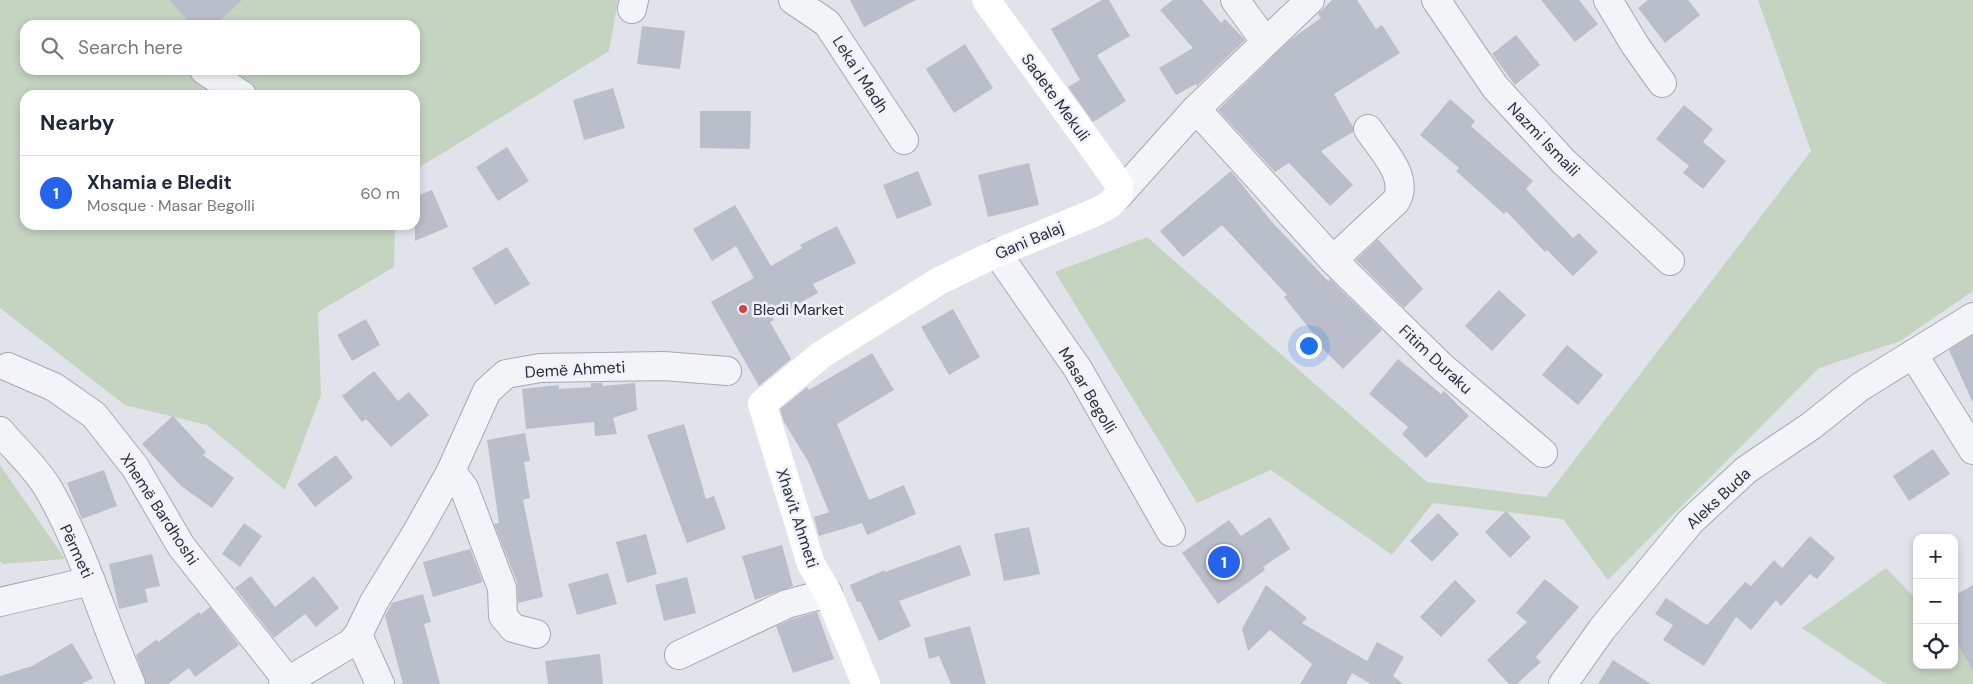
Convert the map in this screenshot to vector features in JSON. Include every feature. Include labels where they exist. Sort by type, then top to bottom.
[{"type":"street","name":"Sadete Mekuli","points":[[986,0],[1112,174],[1119,185],[1118,196]]},
{"type":"street","points":[[1235,0],[1265,41]]},
{"type":"street","name":"Gani Balaj","points":[[762,404],[821,354],[939,281],[997,253],[1096,212],[1108,205],[1196,109],[1310,0]]},
{"type":"street","name":"Nazmi Ismaili","points":[[1436,0],[1495,87],[1563,161],[1670,261]]},
{"type":"street","points":[[1608,0],[1635,45],[1662,83]]},
{"type":"street","name":"Leka i Madh","points":[[809,4],[827,23],[904,140]]},
{"type":"street","points":[[212,75],[234,90]]},
{"type":"street","name":"Fitim Duraku","points":[[1196,109],[1333,260],[1442,366],[1543,453]]},
{"type":"street","points":[[1333,260],[1396,201],[1401,193],[1400,177],[1368,129]]},
{"type":"street","name":"Masar Begolli","points":[[997,253],[1078,369],[1171,532]]},
{"type":"street","name":"Aleks Buda","points":[[1562,684],[1602,629],[1690,522],[1746,470],[1811,426],[1860,386],[1973,317]]},
{"type":"street","points":[[1913,354],[1973,450]]},
{"type":"street","name":"Demë Ahmeti","points":[[358,635],[374,602],[417,532],[451,471],[487,391],[506,374],[540,368],[664,366],[727,370]]},
{"type":"street","name":"Xhemë Bardhoshi","points":[[8,367],[54,387],[94,414],[135,467],[181,546],[285,683]]},
{"type":"street","name":"Xhavit Ahmeti","points":[[762,404],[811,564],[828,593],[866,684]]},
{"type":"street","name":"Përmeti","points":[[0,432],[49,489],[91,581],[111,638],[131,684]]},
{"type":"street","points":[[451,471],[464,488],[502,588],[503,616],[513,628],[536,634]]},
{"type":"street","points":[[0,602],[91,581]]},
{"type":"street","points":[[679,655],[787,604],[828,593]]},
{"type":"street","points":[[285,683],[351,643],[358,635],[380,684]]},
{"type":"green space","points":[[0,0],[618,0],[609,51],[420,167],[420,90],[20,90],[20,230],[395,230],[394,267],[318,312],[321,395],[285,490],[207,425],[125,405],[0,308]]},
{"type":"green space","points":[[1758,0],[1973,0],[1973,291],[1900,341],[1819,368],[1608,580],[1563,519],[1433,503],[1392,555],[1271,470],[1197,503],[1055,272],[1147,237],[1427,482],[1546,497],[1811,151]]},
{"type":"green space","points":[[0,465],[65,559],[3,564],[0,561]]},
{"type":"green space","points":[[1886,568],[1913,596],[1913,669],[1958,669],[1958,644],[1973,660],[1973,684],[1886,684],[1802,628]]},
{"type":"building","points":[[169,0],[242,0],[220,20],[187,20]]},
{"type":"building","points":[[850,0],[916,0],[864,27]]},
{"type":"building","points":[[1102,0],[1109,0],[1130,36],[1097,55],[1126,101],[1093,122],[1068,87],[1080,80],[1051,29]]},
{"type":"building","points":[[1173,0],[1202,0],[1221,23],[1225,19],[1245,40],[1197,86],[1196,84],[1176,95],[1159,68],[1193,48],[1160,10]]},
{"type":"building","points":[[1332,0],[1357,0],[1376,29],[1382,25],[1400,53],[1334,94],[1353,127],[1353,132],[1321,151],[1353,185],[1330,206],[1289,163],[1275,172],[1218,110],[1290,40],[1321,18],[1318,14]]},
{"type":"building","points":[[1541,0],[1579,0],[1598,24],[1575,42]]},
{"type":"building","points":[[1648,0],[1688,0],[1700,15],[1665,43],[1638,8]]},
{"type":"building","points":[[642,26],[685,31],[680,69],[637,64]]},
{"type":"building","points":[[1516,35],[1540,65],[1515,85],[1492,54]]},
{"type":"building","points":[[965,44],[993,88],[954,113],[926,69]]},
{"type":"building","points":[[613,88],[625,128],[584,140],[573,100]]},
{"type":"building","points":[[1450,99],[1475,121],[1471,126],[1533,181],[1526,189],[1573,238],[1579,233],[1598,252],[1573,276],[1547,250],[1545,252],[1506,211],[1504,214],[1456,171],[1459,168],[1420,135]]},
{"type":"building","points":[[1684,105],[1713,129],[1703,142],[1726,161],[1703,189],[1683,173],[1689,166],[1656,139]]},
{"type":"building","points":[[700,111],[751,111],[750,149],[700,148]]},
{"type":"building","points":[[507,147],[529,181],[498,201],[476,167]]},
{"type":"building","points":[[1029,163],[1039,205],[988,217],[978,175]]},
{"type":"building","points":[[918,171],[932,205],[897,219],[883,185]]},
{"type":"building","points":[[1231,171],[1272,222],[1328,281],[1330,279],[1382,330],[1343,369],[1318,344],[1320,342],[1284,297],[1287,295],[1222,225],[1183,257],[1160,231]]},
{"type":"building","points":[[432,190],[448,227],[415,241],[415,230],[420,230],[420,195]]},
{"type":"building","points":[[735,205],[771,266],[802,248],[800,245],[837,226],[856,263],[813,284],[818,293],[772,318],[774,320],[770,322],[791,359],[759,386],[711,302],[754,278],[736,246],[712,261],[693,229]]},
{"type":"building","points":[[1378,239],[1423,289],[1404,308],[1356,260]]},
{"type":"building","points":[[507,247],[530,284],[495,305],[472,268]]},
{"type":"building","points":[[1499,290],[1526,315],[1492,351],[1465,326]]},
{"type":"building","points":[[953,309],[980,357],[949,375],[921,327]]},
{"type":"building","points":[[366,319],[380,345],[352,361],[337,335]]},
{"type":"building","points":[[1973,335],[1973,403],[1949,350]]},
{"type":"building","points":[[1567,345],[1603,375],[1578,405],[1542,375]]},
{"type":"building","points":[[872,353],[894,390],[837,424],[869,500],[904,485],[916,514],[867,535],[862,523],[819,536],[814,517],[829,512],[809,463],[784,422],[780,409],[807,387],[809,390]]},
{"type":"building","points":[[1398,359],[1441,394],[1444,391],[1469,416],[1426,458],[1402,434],[1408,427],[1369,394]]},
{"type":"building","points":[[374,371],[398,401],[409,392],[429,415],[391,447],[366,419],[362,422],[342,396]]},
{"type":"building","points":[[591,383],[602,383],[603,386],[635,383],[637,410],[613,418],[617,434],[595,436],[594,422],[526,429],[522,389],[559,385],[559,389],[591,387]]},
{"type":"building","points":[[173,416],[206,452],[203,455],[234,478],[212,508],[181,486],[142,444]]},
{"type":"building","points":[[684,424],[706,499],[714,496],[726,529],[687,543],[647,435]]},
{"type":"building","points":[[525,433],[530,461],[524,462],[530,498],[523,500],[543,597],[518,603],[517,582],[494,524],[499,523],[487,440]]},
{"type":"building","points":[[1933,449],[1950,474],[1909,501],[1893,476]]},
{"type":"building","points":[[336,455],[353,478],[315,507],[297,484]]},
{"type":"building","points":[[104,470],[117,506],[82,519],[67,483]]},
{"type":"building","points":[[1506,511],[1531,537],[1510,558],[1485,532]]},
{"type":"building","points":[[1438,513],[1459,534],[1432,562],[1410,541]]},
{"type":"building","points":[[1270,517],[1290,549],[1263,567],[1265,570],[1218,604],[1182,553],[1229,520],[1241,536]]},
{"type":"building","points":[[244,523],[262,536],[240,567],[222,554]]},
{"type":"building","points":[[1029,527],[1040,574],[1004,581],[994,534]]},
{"type":"building","points":[[646,534],[657,574],[627,583],[616,542]]},
{"type":"building","points":[[1810,536],[1835,558],[1817,579],[1810,574],[1781,606],[1776,600],[1751,630],[1736,617],[1704,666],[1663,640],[1673,625],[1655,614],[1666,598],[1707,625],[1745,582],[1751,586],[1774,560],[1782,568]]},
{"type":"building","points":[[782,545],[793,586],[755,600],[742,556]]},
{"type":"building","points":[[960,545],[971,575],[899,601],[911,626],[879,641],[860,601],[857,602],[850,585],[885,570],[885,572]]},
{"type":"building","points":[[470,549],[483,582],[433,597],[423,562]]},
{"type":"building","points":[[152,554],[160,586],[145,589],[148,602],[119,609],[109,564]]},
{"type":"building","points":[[608,573],[617,604],[577,615],[568,584]]},
{"type":"building","points":[[251,576],[275,607],[314,576],[339,608],[316,627],[305,614],[274,638],[235,588]]},
{"type":"building","points":[[687,577],[696,613],[664,621],[655,585]]},
{"type":"building","points":[[1545,579],[1579,607],[1536,657],[1541,662],[1517,684],[1509,684],[1487,660],[1527,622],[1516,613]]},
{"type":"building","points":[[1455,580],[1476,601],[1441,637],[1420,617]]},
{"type":"building","points":[[1266,585],[1307,618],[1302,623],[1367,661],[1377,642],[1404,657],[1393,676],[1403,684],[1371,684],[1352,673],[1346,684],[1300,684],[1312,664],[1270,630],[1248,651],[1242,629]]},
{"type":"building","points":[[1973,585],[1973,671],[1958,644],[1958,594]]},
{"type":"building","points":[[423,594],[431,622],[424,624],[440,684],[403,684],[385,616],[392,603]]},
{"type":"building","points":[[210,607],[239,645],[195,677],[189,668],[168,684],[146,684],[136,655],[157,639],[158,642],[199,612],[201,614]]},
{"type":"building","points":[[817,612],[834,659],[793,673],[776,626]]},
{"type":"building","points":[[970,626],[986,684],[951,684],[939,656],[929,659],[924,638]]},
{"type":"building","points":[[72,643],[93,678],[82,684],[0,684],[0,676],[32,666]]},
{"type":"building","points":[[600,654],[603,684],[548,684],[545,661]]},
{"type":"building","points":[[1613,660],[1651,684],[1598,684]]},
{"type":"place","name":"Bledi Market","points":[[743,309]]},
{"type":"place","name":"Xhamia e Bledit","points":[[1224,562]]}]
